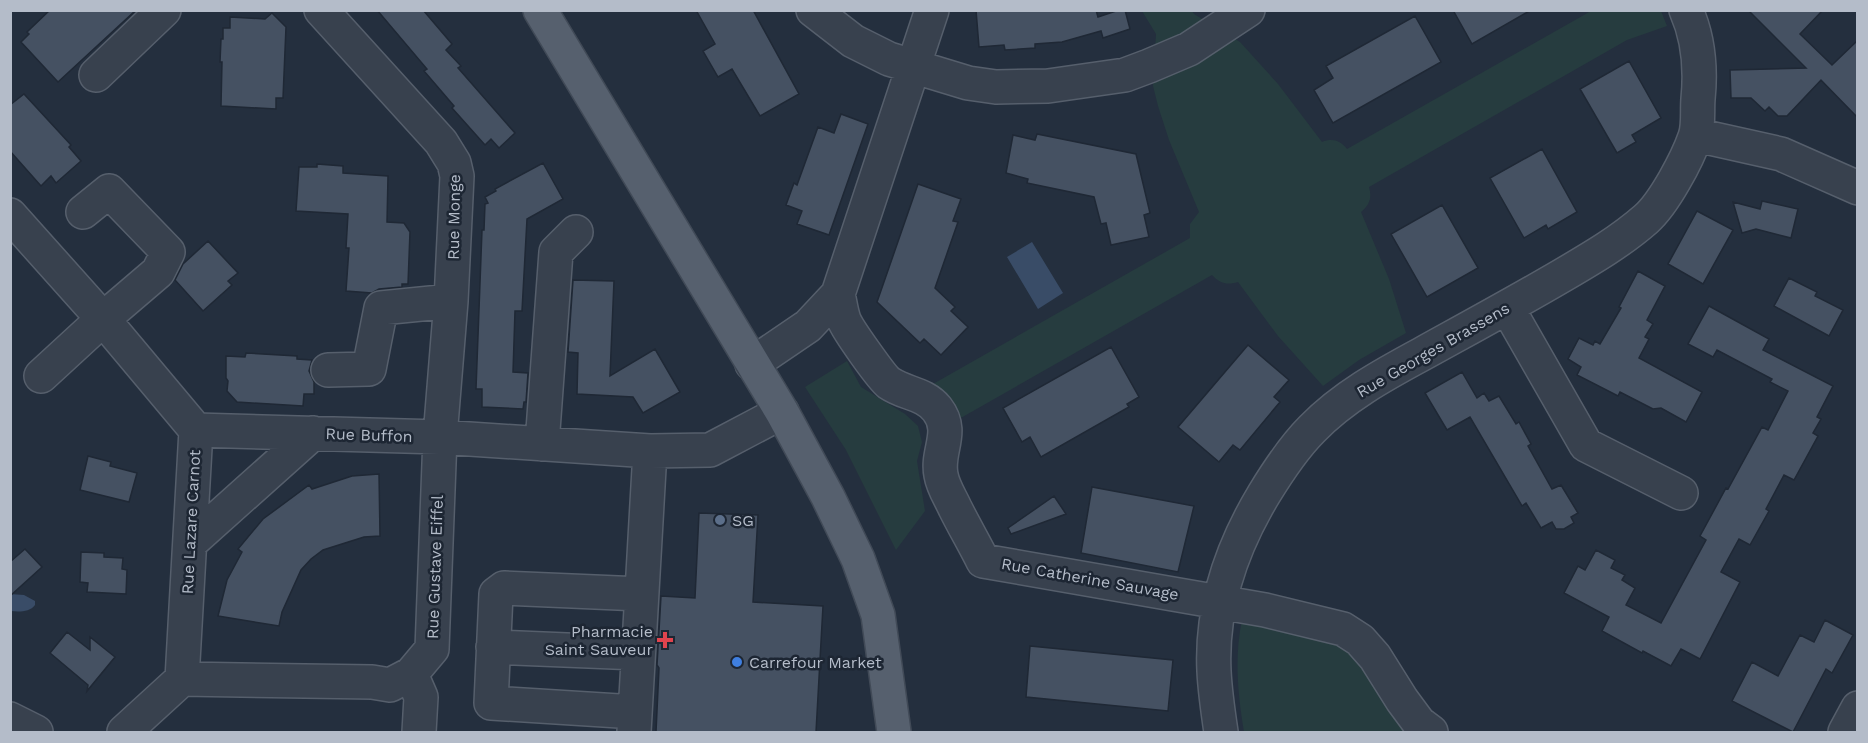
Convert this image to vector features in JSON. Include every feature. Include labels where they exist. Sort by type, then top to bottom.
[{"type":"main road","points":[[540,10],[782,412],[828,497],[858,559],[878,615],[894,732]]},
{"type":"street","points":[[96,75],[164,10]]},
{"type":"street","name":"Rue Monge","points":[[321,10],[441,142],[454,164],[458,184],[440,437]]},
{"type":"street","points":[[813,10],[853,41],[890,59],[968,83],[996,87],[1048,86],[1097,80],[1133,72],[1189,49],[1248,10]]},
{"type":"street","points":[[752,364],[808,326],[838,294],[932,10]]},
{"type":"street","name":"Rue Georges Brassens","points":[[1221,732],[1214,668],[1220,602],[1230,564],[1243,533],[1289,455],[1337,406],[1382,376],[1508,308],[1612,246],[1648,217],[1677,177],[1696,135],[1700,79],[1699,58],[1686,10]]},
{"type":"street","points":[[1696,135],[1781,154],[1857,188]]},
{"type":"street","points":[[41,376],[158,272],[168,252],[109,191],[82,212]]},
{"type":"street","name":"Rue Lazare Carnot","points":[[10,215],[103,319],[196,430],[182,679]]},
{"type":"street","points":[[542,444],[556,252],[576,232]]},
{"type":"street","name":"Rue Catherine Sauvage","points":[[838,294],[845,322],[881,374],[889,383],[914,392],[931,403],[941,416],[946,432],[940,463],[941,478],[983,561],[1220,602]]},
{"type":"street","points":[[328,370],[369,369],[381,308],[451,301]]},
{"type":"street","points":[[1508,308],[1586,445],[1681,493]]},
{"type":"street","name":"Rue Buffon","points":[[196,430],[440,437],[650,451],[710,450],[782,412]]},
{"type":"street","points":[[190,543],[313,433]]},
{"type":"street","name":"Rue Gustave Eiffel","points":[[182,679],[372,682],[390,685],[411,674],[432,649],[440,437]]},
{"type":"street","points":[[641,594],[504,588],[496,594],[491,703],[634,722],[650,451]]},
{"type":"street","points":[[1220,602],[1265,610],[1343,630],[1360,640],[1376,657],[1419,723],[1431,732]]},
{"type":"street","points":[[493,647],[638,653]]},
{"type":"street","points":[[411,674],[421,697],[418,732]]},
{"type":"street","points":[[124,732],[182,679]]},
{"type":"street","points":[[1845,732],[1857,708]]},
{"type":"street","points":[[10,719],[36,732]]},
{"type":"green space","points":[[1142,11],[1192,11],[1240,42],[1278,84],[1322,142],[1336,141],[1347,149],[1591,11],[1661,11],[1667,26],[1627,40],[1369,187],[1369,201],[1361,212],[1389,279],[1406,333],[1359,360],[1323,386],[1278,336],[1238,282],[1224,283],[1212,275],[959,419],[949,399],[933,384],[1190,238],[1190,224],[1199,212],[1169,140],[1158,106],[1153,86],[1156,34]]},
{"type":"green space","points":[[847,361],[861,387],[905,414],[918,426],[922,442],[917,461],[925,511],[896,550],[846,450],[805,387]]},
{"type":"green space","points":[[1242,620],[1328,641],[1351,653],[1406,732],[1244,732],[1238,676],[1238,648]]},
{"type":"water","points":[[1032,242],[1063,293],[1038,309],[1007,257]]},
{"type":"water","points":[[10,594],[24,595],[35,601],[35,605],[27,610],[11,611]]},
{"type":"building","points":[[50,10],[136,10],[58,82],[21,42],[29,34],[27,32]]},
{"type":"building","points":[[377,10],[423,10],[452,44],[446,50],[461,66],[458,68],[515,133],[499,148],[491,139],[485,145],[452,108],[454,106],[424,71],[427,69]]},
{"type":"building","points":[[696,10],[753,10],[799,94],[760,116],[732,69],[718,77],[703,51],[715,44]]},
{"type":"building","points":[[976,10],[1096,10],[1098,17],[1125,10],[1130,29],[1103,38],[1101,31],[1062,42],[1035,44],[1035,48],[1005,50],[1004,45],[979,47]]},
{"type":"building","points":[[1453,10],[1531,10],[1472,44]]},
{"type":"building","points":[[1748,10],[1823,10],[1800,34],[1832,65],[1857,41],[1857,117],[1821,80],[1787,116],[1778,116],[1769,107],[1765,111],[1751,98],[1731,98],[1730,70],[1806,68]]},
{"type":"building","points":[[272,13],[286,27],[283,98],[276,98],[276,109],[221,106],[222,62],[220,62],[223,28],[230,28],[230,17],[265,19]]},
{"type":"building","points":[[1415,16],[1441,62],[1333,123],[1314,90],[1333,78],[1326,66]]},
{"type":"building","points":[[1629,61],[1661,118],[1632,135],[1636,142],[1617,153],[1580,89]]},
{"type":"building","points":[[24,94],[71,145],[69,147],[81,161],[56,183],[51,176],[41,186],[10,151],[10,105]]},
{"type":"building","points":[[841,114],[868,124],[829,235],[797,224],[802,211],[786,205],[794,183],[797,185],[818,127],[834,133]]},
{"type":"building","points":[[1037,134],[1136,154],[1150,213],[1144,215],[1149,237],[1111,245],[1106,223],[1101,224],[1094,197],[1027,183],[1028,179],[1006,173],[1013,135],[1035,140]]},
{"type":"building","points":[[1542,149],[1577,212],[1548,229],[1546,225],[1524,238],[1490,178]]},
{"type":"building","points":[[543,163],[563,199],[527,219],[522,311],[515,311],[513,372],[528,373],[526,402],[524,402],[523,409],[482,407],[482,389],[476,389],[482,230],[484,230],[485,204],[488,203],[485,197],[496,191],[495,189]]},
{"type":"building","points":[[317,164],[343,166],[343,173],[388,176],[387,222],[404,223],[410,232],[408,284],[402,284],[402,287],[379,289],[372,293],[346,291],[349,248],[346,248],[348,214],[296,211],[299,167],[317,167]]},
{"type":"building","points":[[918,184],[961,199],[953,221],[958,222],[935,288],[955,307],[951,311],[968,327],[941,355],[924,339],[920,343],[877,302]]},
{"type":"building","points":[[1762,201],[1798,209],[1791,238],[1756,229],[1742,233],[1733,202],[1760,209]]},
{"type":"building","points":[[1442,205],[1478,268],[1427,297],[1391,234]]},
{"type":"building","points":[[1697,211],[1733,230],[1703,284],[1668,264]]},
{"type":"building","points":[[208,241],[238,273],[228,281],[232,285],[203,311],[175,280],[183,264]]},
{"type":"building","points":[[1638,271],[1665,286],[1647,320],[1653,324],[1645,337],[1649,339],[1639,358],[1702,392],[1686,422],[1661,408],[1653,409],[1620,392],[1618,396],[1577,375],[1581,367],[1568,359],[1579,338],[1593,345],[1595,341],[1600,344],[1621,308],[1619,307]]},
{"type":"building","points":[[1789,278],[1817,292],[1815,296],[1843,310],[1829,336],[1774,306]]},
{"type":"building","points":[[573,280],[614,281],[610,376],[655,349],[680,392],[643,413],[633,397],[577,394],[578,353],[568,352]]},
{"type":"building","points":[[1709,306],[1769,339],[1763,350],[1833,386],[1817,417],[1821,419],[1813,433],[1818,436],[1794,480],[1784,475],[1766,509],[1769,511],[1750,545],[1739,539],[1721,572],[1740,582],[1700,659],[1681,649],[1671,666],[1602,631],[1609,617],[1564,593],[1578,566],[1585,570],[1596,550],[1615,560],[1611,568],[1625,575],[1622,580],[1635,588],[1626,605],[1661,623],[1706,540],[1700,536],[1726,488],[1728,489],[1762,427],[1768,430],[1788,391],[1770,382],[1772,379],[1717,350],[1713,357],[1688,344]]},
{"type":"building","points":[[1248,345],[1289,380],[1274,397],[1280,402],[1240,450],[1233,445],[1219,462],[1178,427]]},
{"type":"building","points":[[1111,347],[1139,397],[1127,404],[1129,407],[1041,457],[1030,437],[1022,442],[1003,408]]},
{"type":"building","points":[[246,353],[297,356],[297,359],[312,360],[309,371],[314,382],[314,394],[304,394],[303,406],[237,402],[227,391],[226,356],[245,357]]},
{"type":"building","points":[[1462,372],[1477,398],[1484,393],[1489,401],[1499,396],[1516,424],[1519,422],[1531,444],[1528,446],[1552,489],[1561,485],[1578,513],[1571,517],[1574,523],[1564,529],[1556,529],[1552,522],[1541,528],[1526,503],[1522,506],[1470,417],[1447,430],[1425,393]]},
{"type":"building","points":[[88,456],[111,462],[110,466],[137,473],[129,502],[80,490]]},
{"type":"building","points":[[379,474],[380,536],[364,537],[323,550],[311,559],[301,570],[282,612],[279,626],[218,616],[227,580],[242,552],[238,549],[263,519],[309,485],[312,489],[352,476]]},
{"type":"building","points":[[1092,487],[1194,506],[1178,572],[1081,553]]},
{"type":"building","points":[[1054,496],[1066,514],[1011,534],[1008,528]]},
{"type":"building","name":"Carrefour Market","points":[[699,513],[758,515],[753,602],[823,606],[816,732],[656,732],[661,596],[695,598]]},
{"type":"building","points":[[25,549],[42,567],[10,596],[10,562]]},
{"type":"building","points":[[81,552],[104,553],[104,557],[123,558],[122,569],[127,570],[126,594],[87,592],[88,583],[80,582]]},
{"type":"building","points":[[1825,620],[1853,635],[1832,673],[1826,669],[1793,732],[1732,701],[1752,662],[1778,676],[1800,635],[1814,642]]},
{"type":"building","points":[[67,632],[90,650],[90,637],[115,657],[87,691],[88,685],[50,653]]},
{"type":"building","points":[[1030,646],[1173,660],[1168,711],[1026,697]]},
{"type":"place","name":"SG","points":[[720,520]]},
{"type":"place","name":"Pharmacie Saint Sauveur","points":[[665,640]]},
{"type":"place","name":"Carrefour Market","points":[[737,662]]}]
